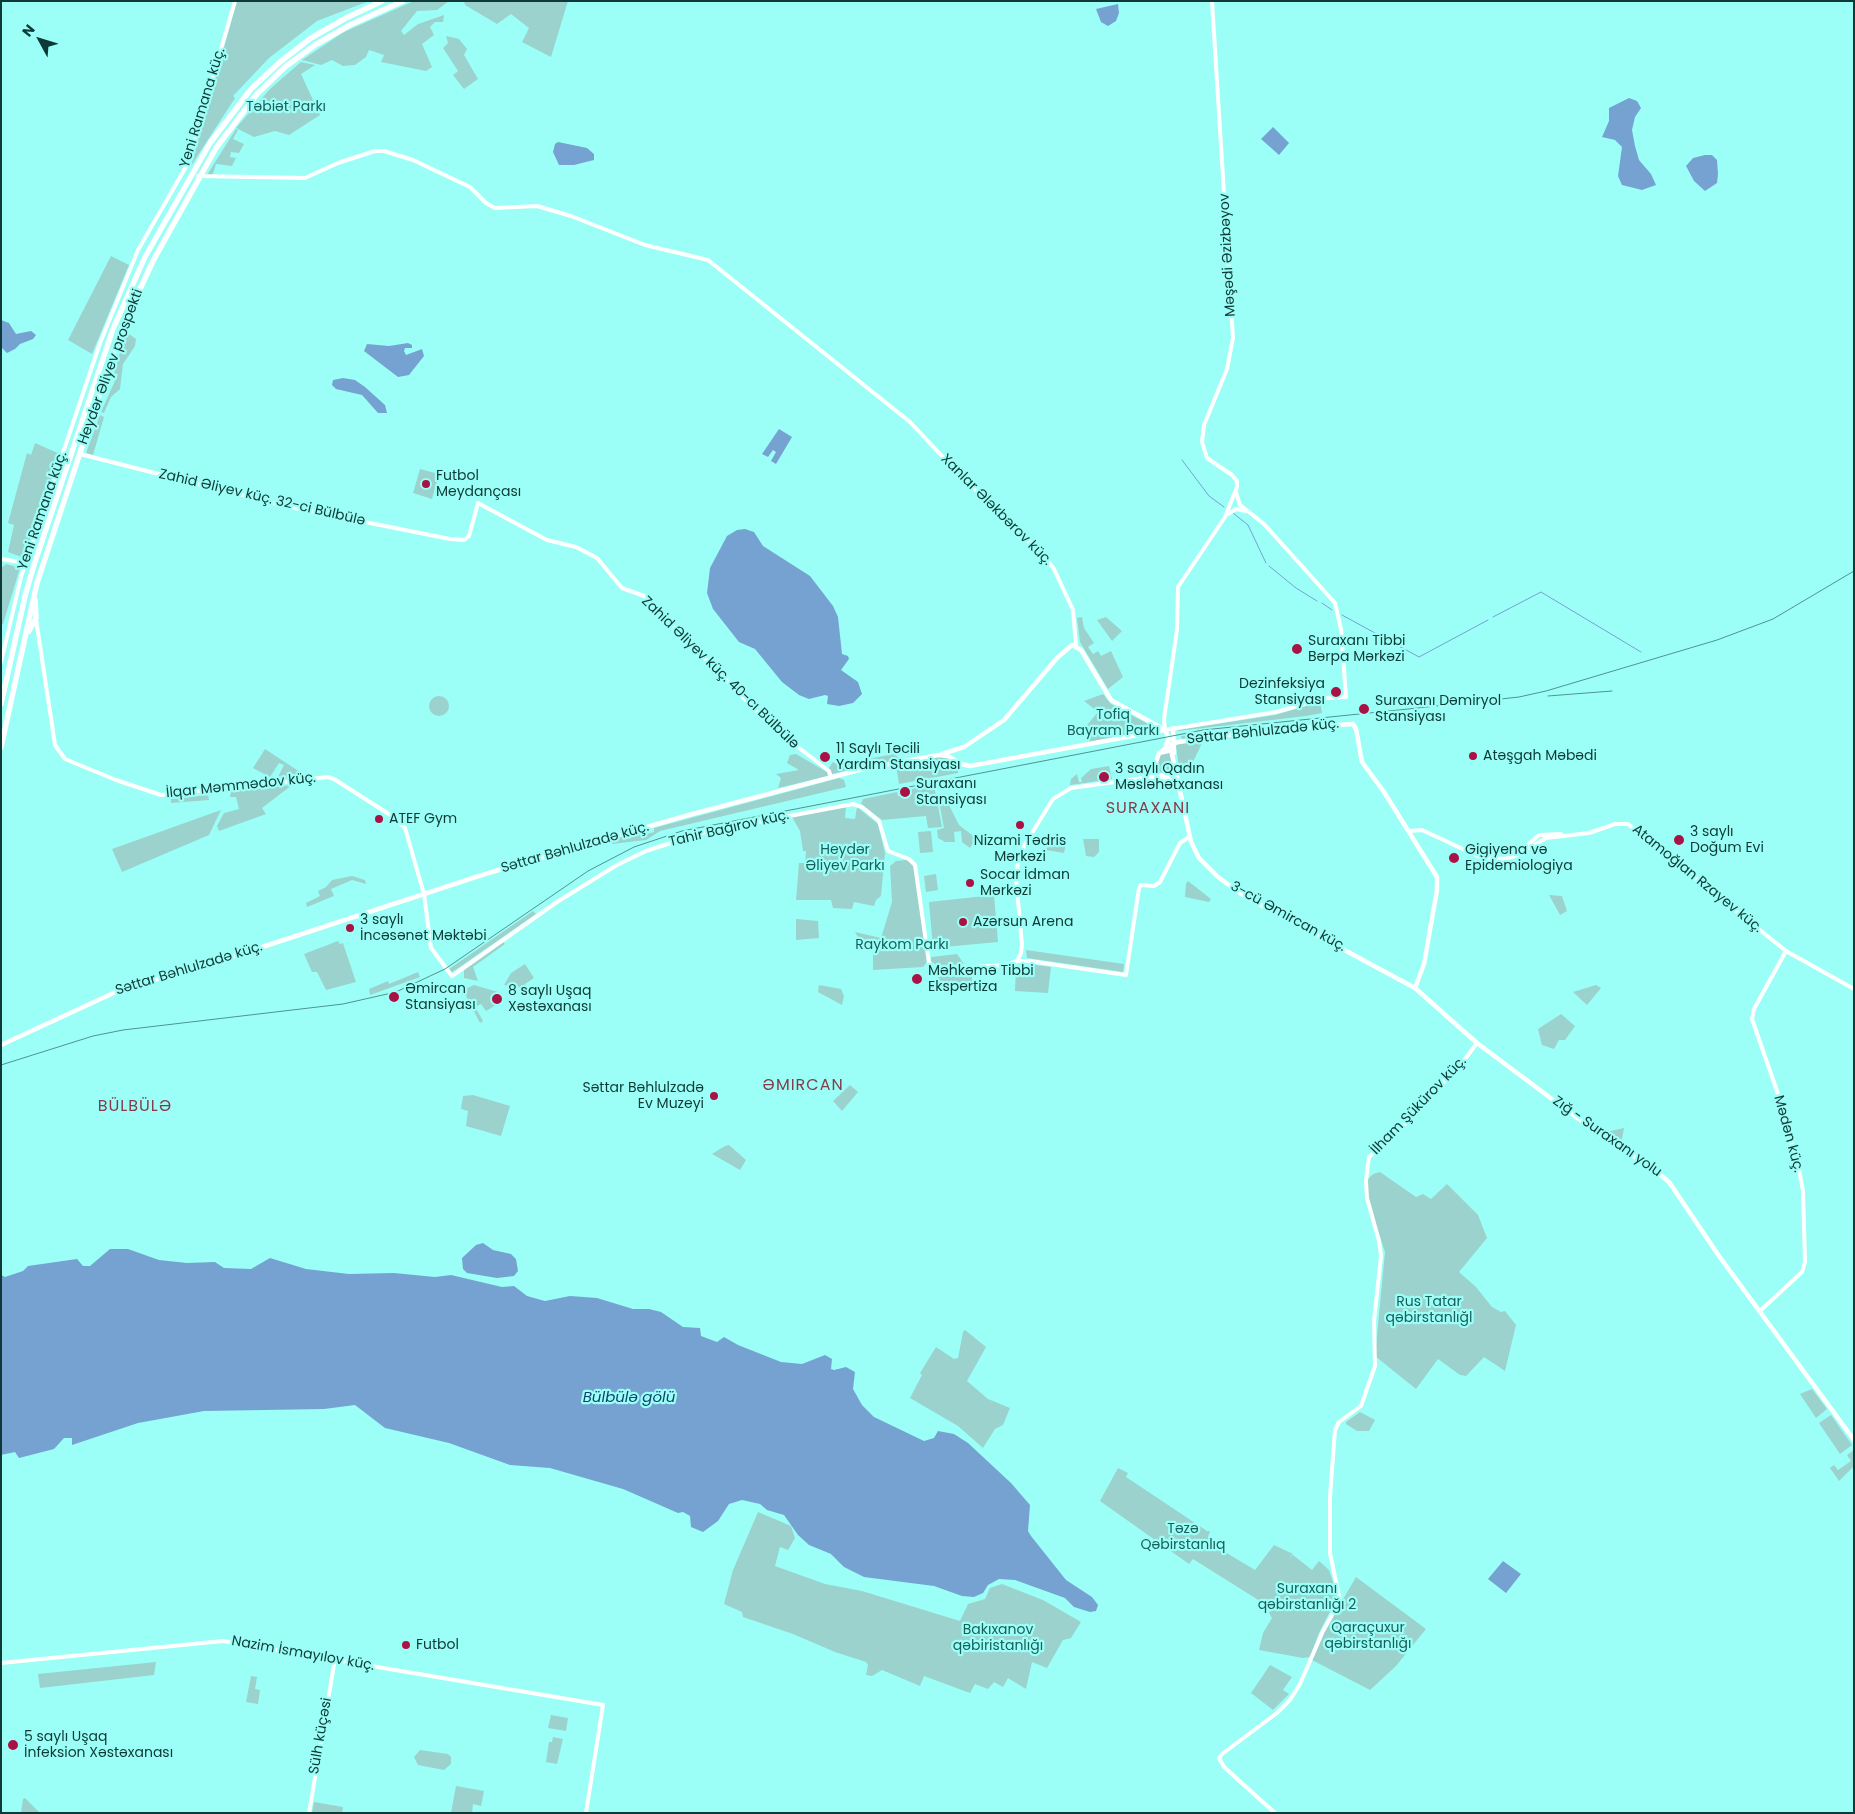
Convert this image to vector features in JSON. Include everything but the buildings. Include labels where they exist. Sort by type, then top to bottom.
[{"type":"highway","name":"Heydər Əliyev prospekti","points":[[1,704],[25,596],[34,565],[113,329],[146,257],[210,143],[251,89],[280,62],[311,38],[346,18],[382,1]]},
{"type":"highway","name":"Heydər Əliyev prospekti","points":[[1,747],[37,583],[128,312],[198,176],[224,134],[242,111],[285,68],[331,35],[403,1]]},
{"type":"highway","points":[[20,658],[30,626],[36,618],[37,583]]},
{"type":"main road","name":"Xanlar Ələkbərov küç.","points":[[1076,646],[1111,700],[1166,730]]},
{"type":"main road","name":"Səttar Bəhlulzadə küç.","points":[[1,1045],[116,991],[244,953],[424,894],[606,838],[831,777],[938,755],[958,749],[1004,720],[1057,658],[1069,647],[1076,646]]},
{"type":"main road","name":"Səttar Bəhlulzadə küç.","points":[[1173,743],[1268,730],[1353,724],[1356,729],[1362,762],[1409,831]]},
{"type":"main road","points":[[1159,776],[1176,772],[1173,728]]},
{"type":"main road","points":[[938,755],[948,756],[970,766],[1166,730],[1168,741],[1159,753],[1153,766],[1154,774],[1170,780],[1180,790]]},
{"type":"main road","points":[[1159,753],[1173,743]]},
{"type":"main road","points":[[958,749],[954,754],[958,762]]},
{"type":"main road","points":[[1159,753],[1168,749],[1174,752]]},
{"type":"main road","name":"3-cü Əmircan küç.","points":[[1176,772],[1189,837],[1204,864],[1235,891],[1415,988]]},
{"type":"main road","points":[[1409,831],[1435,873],[1438,885],[1422,973],[1415,988]]},
{"type":"main road","name":"Zığ - Suraxanı yolu","points":[[1415,988],[1477,1043],[1600,1135],[1664,1177],[1675,1189],[1706,1238],[1854,1440]]},
{"type":"street","name":"Yeni Ramana küç.","points":[[1,662],[14,602],[25,563],[112,311],[138,250],[189,158],[235,1]]},
{"type":"street","name":"Məşədi Əzizbəyov","points":[[1212,1],[1233,338],[1227,369],[1204,425],[1202,442],[1207,458],[1234,477],[1237,486],[1236,492]]},
{"type":"street","name":"Xanlar Ələkbərov küç.","points":[[198,176],[305,178],[338,163],[381,150],[413,160],[470,187],[486,203],[496,208],[537,206],[645,245],[696,256],[712,263],[803,338],[896,410],[1050,562],[1073,610],[1076,646]]},
{"type":"street","name":"Zahid Əliyev küç. 32-ci Bülbülə","points":[[80,454],[285,506],[450,539],[464,540],[469,536],[478,503]]},
{"type":"street","points":[[1236,492],[1239,503],[1264,524],[1335,603],[1341,629],[1348,689],[1346,697],[1326,698],[1279,712],[1166,730],[1164,719],[1174,658],[1178,587],[1225,517],[1236,492]]},
{"type":"street","name":"Zahid Əliyev küç. 40-cı Bülbülə","points":[[478,503],[543,538],[576,547],[597,558],[624,590],[644,596],[772,727],[829,771],[831,777]]},
{"type":"street","points":[[1225,517],[1236,508],[1248,512]]},
{"type":"street","points":[[1,559],[25,563]]},
{"type":"street","name":"İlqar Məmmədov küç.","points":[[36,618],[55,745],[67,760],[161,795],[331,777],[402,824],[409,840],[424,894],[430,944],[445,969]]},
{"type":"street","points":[[1136,781],[1144,777],[1153,766]]},
{"type":"street","points":[[1159,776],[1136,781],[1071,788],[1060,793],[1050,803],[1025,844],[1017,864],[1022,944],[1018,961],[1126,975],[1139,888],[1141,885],[1154,886],[1160,882],[1180,843],[1189,837]]},
{"type":"street","name":"Tahir Bağırov küç.","points":[[445,969],[450,975],[454,975],[557,902],[616,865],[653,848],[718,828],[854,804],[862,807],[879,821],[888,851],[909,859],[915,865],[930,970],[1006,965],[1018,961]]},
{"type":"street","name":"Atamoğlan Rzayev küç.","points":[[1409,831],[1422,830],[1465,852],[1484,858],[1504,859],[1542,840],[1595,832],[1620,823],[1630,824],[1786,951],[1854,989]]},
{"type":"street","name":"Mədən küç.","points":[[1760,1311],[1802,1272],[1805,1262],[1803,1191],[1799,1170],[1777,1091],[1752,1017],[1786,951]]},
{"type":"street","name":"İlham Şükürov küç.","points":[[1275,1813],[1224,1768],[1219,1758],[1277,1713],[1290,1700],[1300,1684],[1340,1597],[1332,1568],[1330,1546],[1330,1496],[1337,1424],[1361,1406],[1375,1369],[1374,1321],[1381,1256],[1379,1241],[1367,1198],[1366,1181],[1369,1157],[1408,1121],[1464,1061],[1477,1043]]},
{"type":"street","name":"Nazim İsmayılov küç.","points":[[1,1663],[223,1641],[604,1705],[586,1813]]},
{"type":"street","name":"Sülh küçəsi","points":[[309,1813],[335,1659]]},
{"type":"green space","points":[[237,1],[369,1],[317,21],[269,58],[233,96],[235,98],[191,166]]},
{"type":"green space","points":[[414,1],[449,1],[437,10],[417,11],[401,31],[404,35],[418,24],[444,15],[443,22],[435,22],[430,27],[434,35],[422,44],[432,67],[426,71],[381,62],[384,55],[369,50],[366,57],[355,65],[343,66],[332,60],[321,65],[302,60],[344,32]]},
{"type":"green space","points":[[464,1],[568,1],[551,57],[522,42],[529,28],[511,14],[497,24],[465,5]]},
{"type":"green space","points":[[446,36],[459,39],[467,49],[464,55],[478,79],[464,89],[453,75],[458,71],[443,48],[448,43]]},
{"type":"green space","name":"Təbiət Parkı","points":[[301,62],[315,65],[301,74],[320,115],[289,135],[275,131],[254,137],[236,128],[270,89]]},
{"type":"green space","points":[[236,129],[238,130],[233,139],[244,144],[239,153],[231,152],[230,157],[236,158],[232,166],[216,164],[212,177],[205,178]]},
{"type":"green space","points":[[111,256],[129,265],[92,354],[68,340]]},
{"type":"green space","points":[[126,332],[136,339],[135,346],[123,364],[120,389],[111,397],[104,413],[101,412],[118,374],[114,373]]},
{"type":"green space","points":[[100,415],[104,417],[93,455],[86,453]]},
{"type":"green space","points":[[35,443],[60,454],[24,558],[8,552],[14,525],[8,523],[27,453],[31,455]]},
{"type":"green space","name":"Futbol Meydançası","points":[[420,469],[439,474],[432,499],[413,493]]},
{"type":"green space","points":[[6,564],[20,568],[3,624],[1,624],[1,568]]},
{"type":"green space","points":[[1082,617],[1084,628],[1094,643],[1088,647],[1093,654],[1098,651],[1101,656],[1111,651],[1123,677],[1108,689],[1080,642],[1077,618]]},
{"type":"green space","points":[[1106,617],[1122,631],[1112,641],[1097,620]]},
{"type":"green space","name":"Tofiq Bayram Parkı","points":[[1103,694],[1111,704],[1150,725],[1149,732],[1090,743],[1083,730],[1098,712],[1084,701]]},
{"type":"green space","points":[[439,696],[446,699],[449,706],[446,713],[439,716],[432,713],[429,706],[432,699]]},
{"type":"green space","points":[[1320,702],[1322,713],[1178,731],[1275,715]]},
{"type":"green space","points":[[1259,726],[1259,729],[1182,739],[1181,736]]},
{"type":"green space","points":[[1204,739],[1191,766],[1179,768],[1176,746],[1179,743]]},
{"type":"green space","points":[[265,749],[300,772],[296,780],[275,783],[284,765],[279,763],[270,777],[253,768]]},
{"type":"green space","points":[[1170,753],[1173,770],[1157,773],[1155,771],[1160,755]]},
{"type":"green space","points":[[796,754],[827,772],[828,776],[778,788],[781,778],[776,774],[799,770],[787,763],[790,755]]},
{"type":"green space","points":[[894,754],[900,759],[832,774],[828,769],[833,762],[838,765],[839,759],[862,760]]},
{"type":"green space","points":[[944,756],[958,765],[958,773],[899,784],[896,766]]},
{"type":"green space","points":[[1109,766],[1112,779],[1070,785],[1071,779],[1077,774],[1079,782],[1082,782],[1081,778],[1091,769]]},
{"type":"green space","points":[[839,778],[844,780],[846,787],[660,831],[646,840],[612,844],[611,839],[641,832],[643,835],[654,832],[654,828]]},
{"type":"green space","points":[[292,785],[262,808],[266,814],[219,831],[217,826],[224,813],[239,809],[236,797],[230,797],[231,791]]},
{"type":"green space","points":[[934,785],[942,827],[928,828],[926,816],[882,820],[861,804],[863,799],[897,792],[898,796],[912,794],[912,789]]},
{"type":"green space","points":[[208,795],[209,800],[171,803],[171,799]]},
{"type":"green space","points":[[939,801],[947,801],[959,825],[976,838],[970,848],[962,842],[961,831],[954,832],[955,842],[945,842],[938,838],[937,830],[944,828]]},
{"type":"green space","name":"Heydər Əliyev Parkı","points":[[846,807],[845,818],[855,819],[857,807],[878,824],[885,853],[881,896],[876,900],[874,906],[854,902],[852,909],[833,908],[831,900],[796,900],[799,863],[805,863],[806,851],[803,851],[800,831],[792,817]]},
{"type":"green space","points":[[221,810],[209,835],[122,872],[112,849]]},
{"type":"green space","points":[[931,831],[933,852],[920,853],[918,832]]},
{"type":"green space","points":[[1052,838],[1066,843],[1064,853],[1046,850]]},
{"type":"green space","points":[[1083,839],[1099,839],[1099,852],[1094,857],[1086,856]]},
{"type":"green space","name":"Raykom Parkı","points":[[906,860],[913,863],[916,874],[927,962],[923,967],[873,970],[873,950],[862,944],[855,932],[881,938],[892,902],[890,866],[896,861]]},
{"type":"green space","points":[[936,874],[938,890],[926,892],[924,876]]},
{"type":"green space","points":[[352,876],[365,880],[366,884],[352,880],[331,889],[334,896],[307,907],[306,903],[320,896],[318,891],[326,887],[332,880]]},
{"type":"green space","points":[[1188,881],[1211,899],[1209,902],[1185,897]]},
{"type":"green space","name":"Azərsun Arena","points":[[994,895],[998,942],[933,948],[929,902]]},
{"type":"green space","points":[[1549,895],[1562,896],[1567,911],[1560,915]]},
{"type":"green space","points":[[533,911],[536,914],[451,973],[449,969]]},
{"type":"green space","points":[[796,919],[818,921],[819,938],[796,940]]},
{"type":"green space","points":[[338,941],[340,944],[343,943],[356,982],[326,990],[317,972],[312,972],[304,954]]},
{"type":"green space","points":[[503,942],[505,944],[473,967],[478,981],[464,978],[464,970]]},
{"type":"green space","points":[[1026,950],[1124,964],[1123,972],[1027,958]]},
{"type":"green space","points":[[957,954],[964,964],[937,966],[931,961],[931,957]]},
{"type":"green space","points":[[525,964],[534,978],[525,984],[527,988],[504,985],[511,973]]},
{"type":"green space","points":[[1036,965],[1051,967],[1048,993],[1015,991],[1016,967]]},
{"type":"green space","points":[[971,970],[973,989],[939,992],[938,973]]},
{"type":"green space","points":[[418,972],[420,977],[370,995],[369,989],[388,981],[389,984]]},
{"type":"green space","points":[[474,985],[498,992],[491,997],[496,1005],[486,1011],[481,1004],[475,1007],[483,1021],[480,1023],[463,990]]},
{"type":"green space","points":[[819,985],[841,989],[844,996],[842,1005],[818,992]]},
{"type":"green space","points":[[1596,985],[1601,988],[1587,1005],[1573,992]]},
{"type":"green space","points":[[1561,1014],[1575,1026],[1565,1040],[1559,1040],[1554,1049],[1542,1045],[1538,1029]]},
{"type":"green space","points":[[850,1085],[858,1092],[842,1111],[833,1101]]},
{"type":"green space","points":[[473,1095],[510,1106],[501,1136],[466,1126],[468,1111],[461,1109],[463,1096]]},
{"type":"green space","points":[[1624,1128],[1621,1145],[1602,1133]]},
{"type":"green space","points":[[729,1145],[746,1160],[740,1170],[712,1154]]},
{"type":"green space","name":"Rus Tatar qəbirstanlığl","points":[[1380,1172],[1416,1197],[1423,1194],[1431,1199],[1447,1184],[1478,1215],[1487,1238],[1459,1272],[1476,1287],[1492,1307],[1501,1312],[1505,1311],[1516,1325],[1505,1371],[1484,1357],[1466,1376],[1460,1375],[1438,1359],[1416,1389],[1375,1356],[1385,1252],[1369,1204],[1367,1180],[1373,1174]]},
{"type":"green space","points":[[965,1330],[986,1347],[967,1381],[988,1399],[1010,1408],[1003,1425],[995,1429],[983,1448],[958,1426],[910,1398],[922,1375],[920,1373],[936,1347],[954,1359],[958,1358]]},
{"type":"green space","points":[[1812,1389],[1827,1409],[1816,1418],[1800,1394]]},
{"type":"green space","points":[[1360,1412],[1375,1420],[1369,1431],[1357,1431],[1346,1424],[1346,1422]]},
{"type":"green space","points":[[1831,1415],[1852,1445],[1840,1454],[1819,1423]]},
{"type":"green space","points":[[1854,1450],[1854,1466],[1839,1481],[1830,1468],[1834,1465],[1838,1470],[1851,1461],[1847,1455]]},
{"type":"green space","points":[[1118,1468],[1128,1473],[1126,1477],[1207,1531],[1210,1531],[1208,1537],[1211,1539],[1210,1543],[1255,1570],[1274,1545],[1293,1554],[1289,1559],[1293,1555],[1312,1570],[1319,1561],[1329,1570],[1338,1596],[1319,1633],[1310,1657],[1303,1658],[1259,1650],[1263,1633],[1272,1618],[1269,1613],[1276,1601],[1271,1608],[1193,1559],[1189,1564],[1100,1501]]},
{"type":"green space","name":"Bakıxanov qəbiristanlığı","points":[[758,1512],[791,1526],[795,1538],[788,1550],[780,1547],[775,1566],[825,1584],[862,1591],[960,1621],[968,1604],[985,1599],[990,1588],[1002,1584],[1043,1600],[1081,1622],[1071,1638],[1063,1640],[1047,1668],[1032,1662],[1026,1689],[1008,1678],[1003,1687],[994,1682],[988,1689],[975,1684],[970,1693],[924,1676],[920,1686],[882,1670],[872,1676],[866,1675],[868,1665],[866,1662],[743,1617],[742,1612],[724,1604],[733,1570]]},
{"type":"green space","name":"Qaraçuxur qəbirstanlığı","points":[[1356,1577],[1426,1629],[1396,1666],[1370,1690],[1312,1660],[1323,1634]]},
{"type":"green space","points":[[156,1662],[154,1675],[40,1688],[38,1674]]},
{"type":"green space","points":[[1270,1665],[1292,1677],[1283,1690],[1289,1694],[1273,1710],[1251,1693]]},
{"type":"green space","points":[[251,1676],[257,1677],[255,1689],[260,1690],[258,1704],[246,1702]]},
{"type":"green space","points":[[551,1715],[568,1718],[566,1731],[548,1728]]},
{"type":"green space","points":[[553,1737],[563,1739],[557,1764],[546,1762],[549,1742],[552,1742]]},
{"type":"green space","points":[[420,1750],[448,1754],[451,1757],[451,1764],[444,1770],[418,1765],[414,1757]]},
{"type":"green space","points":[[456,1786],[484,1791],[481,1806],[473,1804],[472,1813],[451,1813]]},
{"type":"green space","points":[[25,1798],[40,1813],[21,1813],[23,1799]]},
{"type":"green space","points":[[314,1802],[343,1807],[342,1813],[312,1813]]},
{"type":"water","points":[[1118,4],[1119,13],[1116,21],[1108,26],[1101,22],[1096,9]]},
{"type":"water","points":[[1629,98],[1637,101],[1641,108],[1635,117],[1632,130],[1639,160],[1651,174],[1656,185],[1642,190],[1622,185],[1618,176],[1622,147],[1615,140],[1602,137],[1609,121],[1609,108]]},
{"type":"water","points":[[1273,127],[1289,143],[1279,155],[1261,139]]},
{"type":"water","points":[[558,142],[587,148],[594,154],[594,160],[574,165],[559,165],[553,152],[555,144]]},
{"type":"water","points":[[1712,155],[1717,160],[1718,174],[1717,183],[1705,191],[1694,181],[1686,166],[1693,158]]},
{"type":"water","points":[[1,320],[9,323],[16,334],[31,331],[36,335],[33,339],[20,344],[7,353],[1,347]]},
{"type":"water","points":[[408,343],[412,345],[412,348],[405,348],[406,355],[422,349],[424,356],[409,375],[398,377],[364,351],[367,344],[389,346]]},
{"type":"water","points":[[343,378],[355,380],[365,387],[385,405],[387,413],[378,413],[362,395],[336,389],[332,385],[333,380]]},
{"type":"water","points":[[779,429],[792,437],[776,464],[771,461],[776,452],[773,450],[768,457],[762,454]]},
{"type":"water","points":[[745,529],[754,532],[763,546],[810,576],[833,606],[838,617],[842,654],[848,656],[849,659],[841,670],[858,682],[862,694],[853,703],[839,706],[827,704],[828,696],[825,695],[809,699],[799,695],[782,682],[755,649],[739,642],[713,609],[707,593],[710,568],[727,536],[737,530]]},
{"type":"water","points":[[483,1243],[493,1250],[511,1254],[516,1259],[518,1271],[514,1276],[497,1278],[467,1273],[463,1269],[462,1258],[476,1245]]},
{"type":"water","name":"Bülbülə gölü","points":[[110,1249],[128,1249],[159,1260],[187,1263],[215,1262],[224,1268],[251,1269],[270,1258],[306,1269],[349,1274],[394,1273],[435,1277],[451,1275],[502,1287],[514,1286],[527,1296],[545,1301],[570,1296],[597,1298],[633,1309],[649,1309],[661,1312],[683,1327],[700,1328],[701,1336],[717,1342],[724,1337],[738,1345],[781,1362],[802,1364],[825,1355],[832,1359],[831,1369],[846,1367],[855,1372],[853,1389],[862,1405],[874,1417],[924,1441],[934,1438],[938,1431],[954,1434],[968,1443],[1011,1483],[1030,1505],[1028,1531],[1031,1536],[1066,1580],[1092,1597],[1098,1605],[1096,1611],[1090,1612],[1074,1607],[1065,1598],[1015,1580],[999,1579],[988,1585],[983,1593],[974,1597],[962,1596],[934,1586],[864,1577],[844,1567],[831,1554],[809,1545],[798,1535],[784,1515],[767,1510],[760,1504],[742,1500],[729,1504],[718,1521],[703,1532],[691,1527],[690,1516],[683,1512],[678,1513],[623,1489],[550,1468],[510,1465],[449,1443],[385,1428],[355,1405],[324,1409],[204,1411],[138,1423],[72,1445],[72,1438],[64,1438],[54,1449],[19,1458],[15,1452],[1,1455],[1,1275],[5,1277],[23,1271],[28,1266],[77,1259],[83,1266],[90,1266]]},
{"type":"water","points":[[1503,1561],[1521,1574],[1506,1593],[1488,1579]]},
{"type":"waterway","points":[[1182,460],[1209,496],[1224,507]]},
{"type":"waterway","points":[[1233,513],[1248,525],[1266,563]]},
{"type":"waterway","points":[[1269,566],[1296,588],[1317,601]]},
{"type":"waterway","points":[[1493,617],[1541,592],[1641,652]]},
{"type":"waterway","points":[[1322,603],[1332,610]]},
{"type":"waterway","points":[[1342,615],[1419,657],[1488,620]]},
{"type":"railway","points":[[1,1065],[93,1036],[123,1030],[343,1004],[396,992],[445,969],[588,871],[634,847],[682,831],[1203,730],[1519,697],[1546,691],[1717,640],[1773,619],[1854,571]]},
{"type":"railway","points":[[1548,696],[1612,691]]},
{"type":"place","name":"Futbol Meydançası","points":[[426,484]]},
{"type":"place","name":"Suraxanı Tibbi Bərpa Mərkəzi","points":[[1297,649]]},
{"type":"place","name":"Dezinfeksiya Stansiyası","points":[[1336,692]]},
{"type":"place","name":"Suraxanı Dəmiryol Stansiyası","points":[[1364,709]]},
{"type":"place","name":"Atəşgah Məbədi","points":[[1473,756]]},
{"type":"place","name":"11 Saylı Təcili Yardım Stansiyası","points":[[825,757]]},
{"type":"place","name":"3 saylı Qadın Məsləhətxanası","points":[[1104,777]]},
{"type":"place","name":"Suraxanı Stansiyası","points":[[905,792]]},
{"type":"place","name":"ATEF Gym","points":[[379,819]]},
{"type":"place","name":"Nizami Tədris Mərkəzi","points":[[1020,825]]},
{"type":"place","name":"3 saylı Doğum Evi","points":[[1679,840]]},
{"type":"place","name":"Gigiyena və Epidemiologiya","points":[[1454,858]]},
{"type":"place","name":"Socar İdman Mərkəzi","points":[[970,883]]},
{"type":"place","name":"Azərsun Arena","points":[[963,922]]},
{"type":"place","name":"3 saylı İncəsənət Məktəbi","points":[[350,928]]},
{"type":"place","name":"Məhkəmə Tibbi Ekspertiza","points":[[917,979]]},
{"type":"place","name":"Əmircan Stansiyası","points":[[394,997]]},
{"type":"place","name":"8 saylı Uşaq Xəstəxanası","points":[[497,999]]},
{"type":"place","name":"Səttar Bəhlulzadə Ev Muzeyi","points":[[714,1096]]},
{"type":"place","name":"Futbol","points":[[406,1645]]},
{"type":"place","name":"5 saylı Uşaq İnfeksion Xəstəxanası","points":[[13,1745]]},
{"type":"district","name":"SURAXANI","points":[[1148,809]]},
{"type":"district","name":"ƏMIRCAN","points":[[803,1086]]},
{"type":"district","name":"BÜLBÜLƏ","points":[[135,1107]]},
{"type":"park label","name":"Təzə Qəbirstanlıq","points":[[1183,1538]]},
{"type":"park label","name":"Suraxanı qəbirstanlığı 2","points":[[1307,1598]]}]
